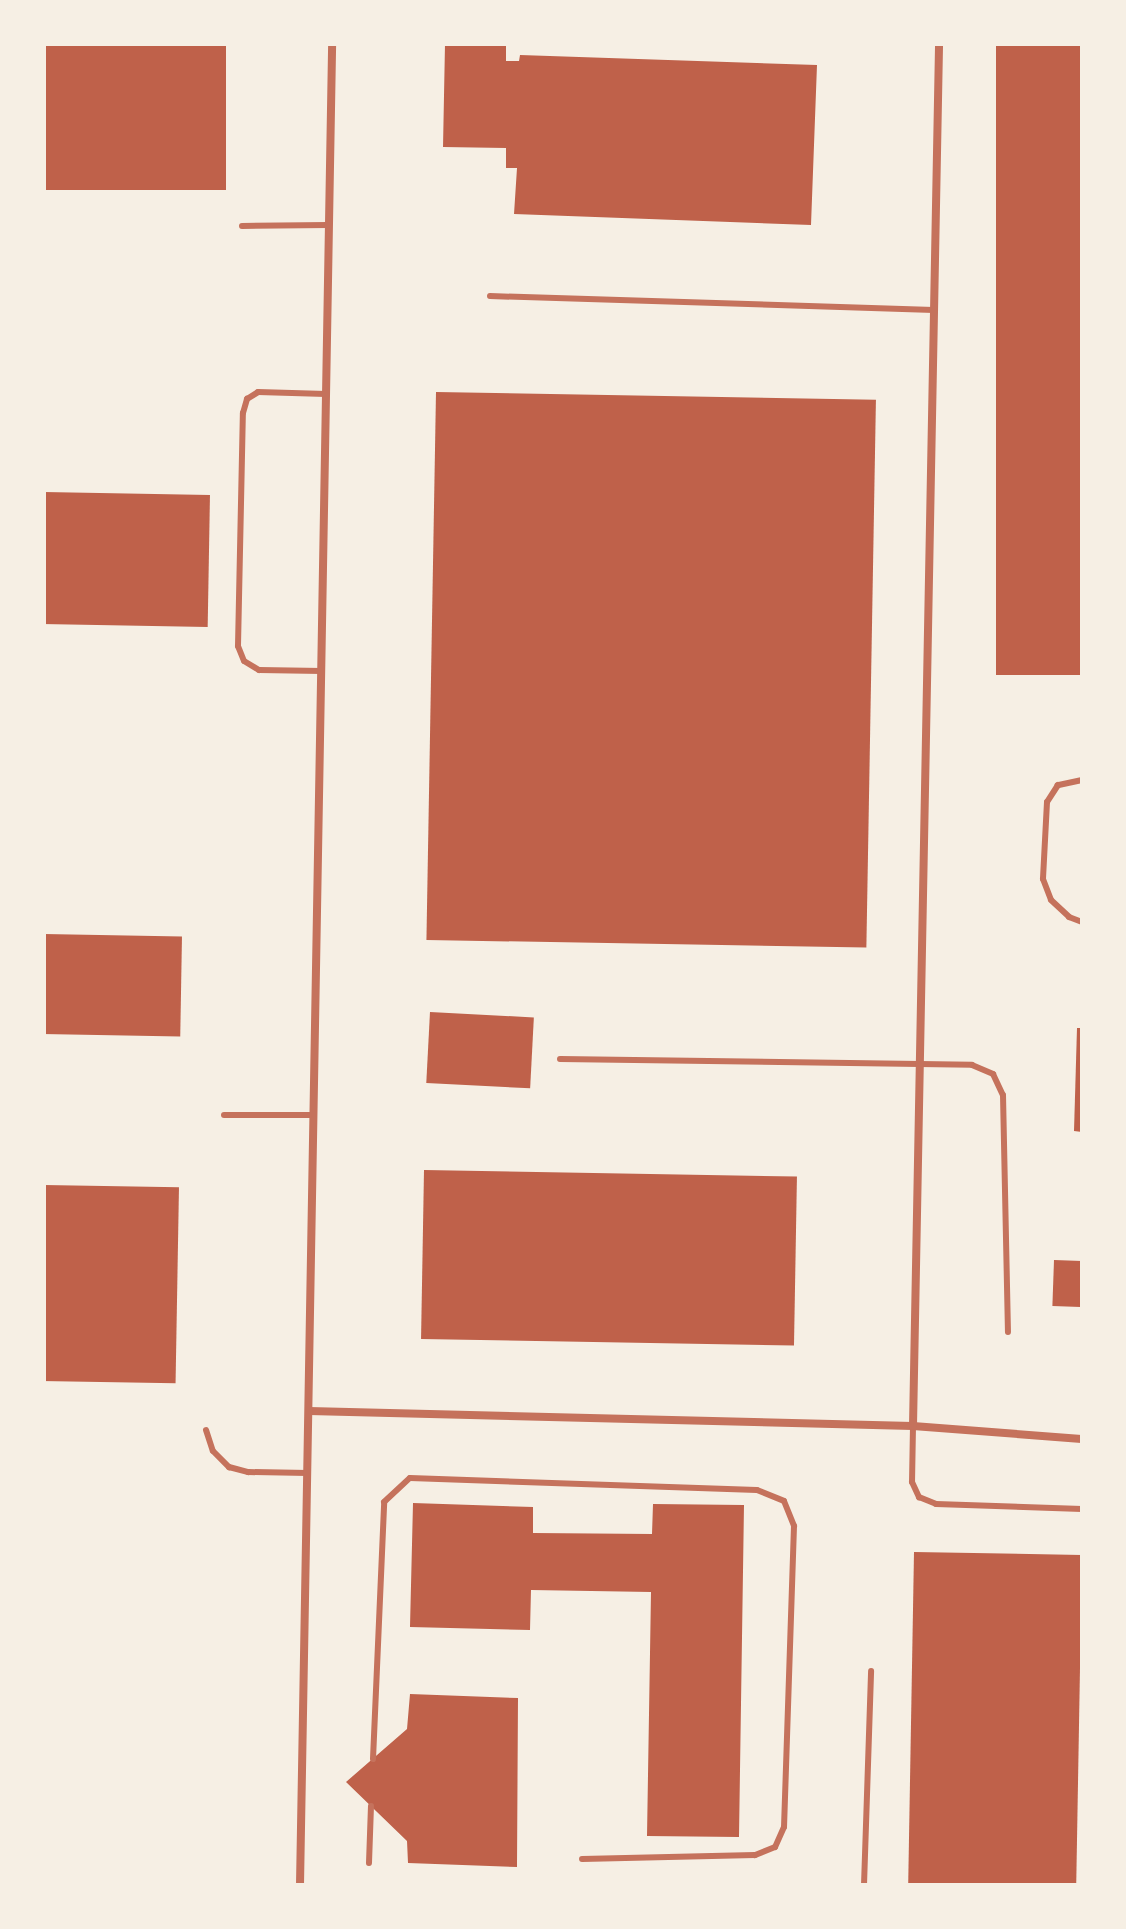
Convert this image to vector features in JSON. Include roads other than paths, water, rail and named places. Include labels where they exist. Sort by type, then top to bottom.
[{"type":"street","points":[[300,1885],[332,44]]},
{"type":"street","points":[[913,1426],[939,44]]},
{"type":"street","points":[[309,1411],[913,1426],[1082,1439]]},
{"type":"lane","points":[[242,226],[328,225]]},
{"type":"lane","points":[[490,296],[934,310]]},
{"type":"lane","points":[[322,671],[259,670],[244,661],[238,646],[243,413],[247,399],[258,392],[326,394]]},
{"type":"lane","points":[[1082,780],[1058,785],[1047,802],[1043,879],[1051,900],[1069,917],[1082,922]]},
{"type":"lane","points":[[560,1059],[972,1065],[993,1074],[1003,1095],[1008,1332]]},
{"type":"lane","points":[[224,1115],[314,1115]]},
{"type":"lane","points":[[913,1426],[912,1482],[919,1497],[936,1504],[1082,1509]]},
{"type":"lane","points":[[206,1430],[213,1451],[229,1467],[248,1472],[308,1473]]},
{"type":"lane","points":[[373,1759],[384,1502],[410,1478],[757,1490],[784,1501],[794,1526],[784,1827],[775,1847],[755,1855],[582,1859]]},
{"type":"lane","points":[[864,1885],[871,1671]]},
{"type":"lane","points":[[369,1863],[371,1806]]}]
